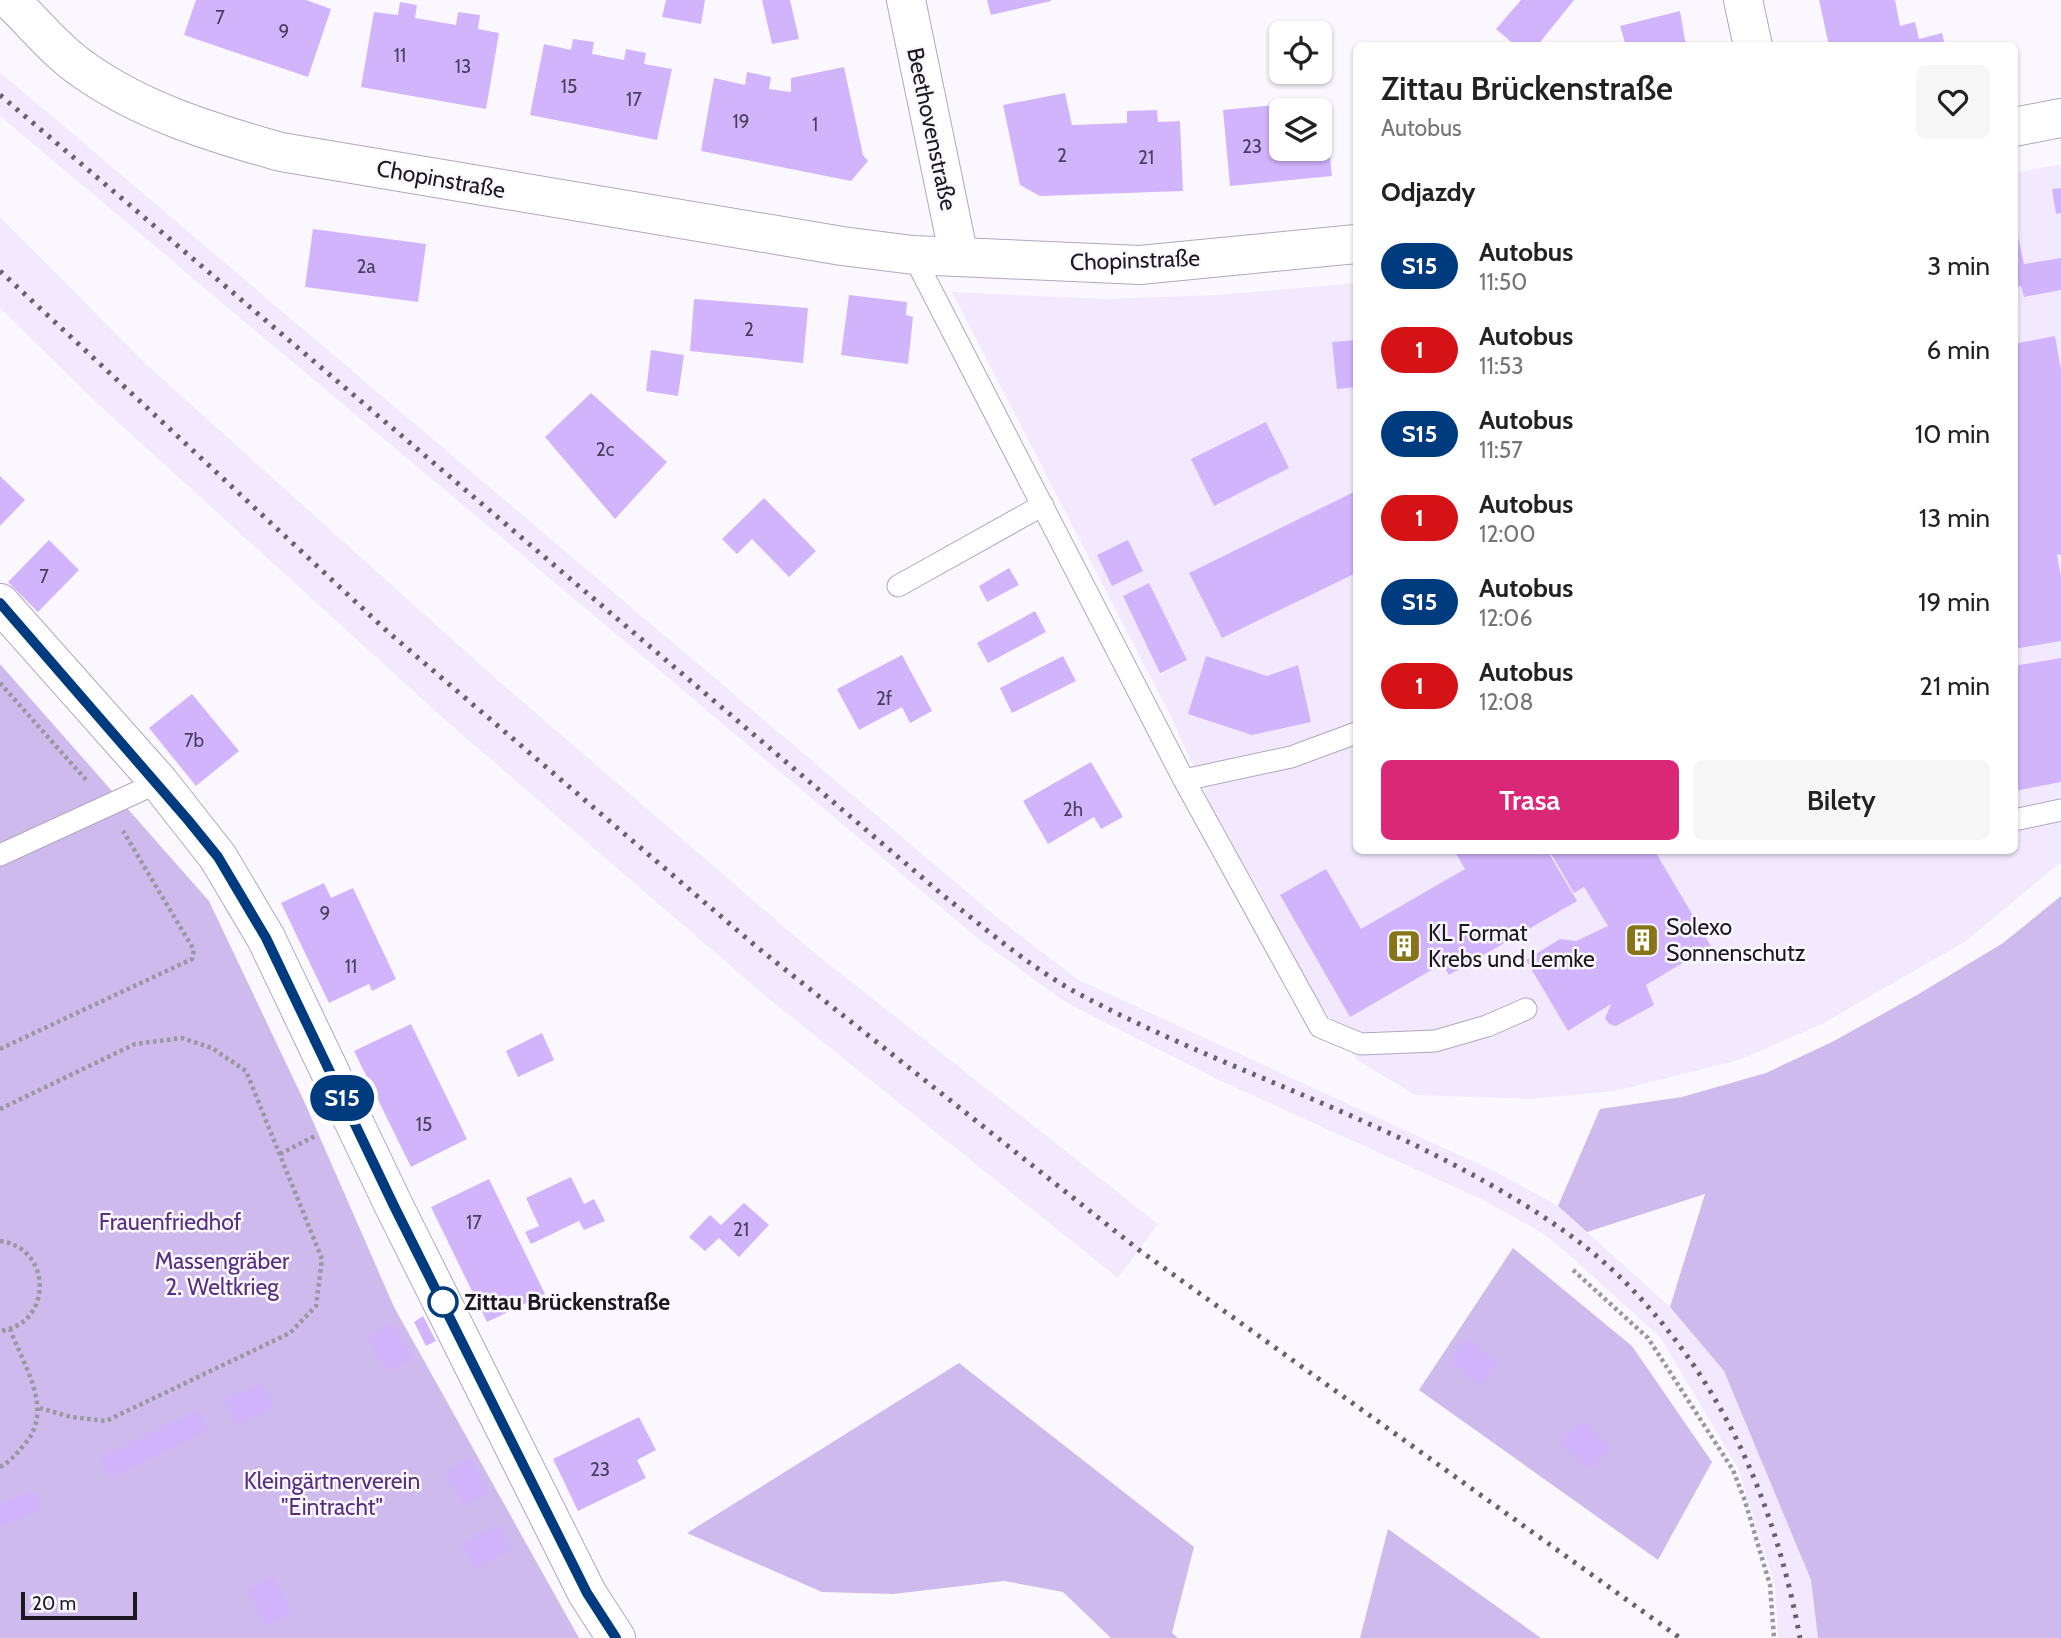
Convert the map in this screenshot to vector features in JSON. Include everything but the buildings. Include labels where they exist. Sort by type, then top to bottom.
[{"type":"street","name":"Chopinstraße","points":[[10,0],[83,70],[145,104],[214,133],[281,152],[828,244],[913,255],[1140,265],[1353,244]]},
{"type":"street","name":"Beethovenstraße","points":[[906,0],[959,257]]},
{"type":"street","points":[[1743,0],[1752,42]]},
{"type":"street","points":[[2018,126],[2061,118]]},
{"type":"street","points":[[0,603],[159,782],[218,857],[266,938],[394,1206],[587,1593],[616,1638]]},
{"type":"lane","points":[[913,255],[1184,780],[1320,1027],[1361,1044],[1435,1041],[1487,1026],[1526,1009]]},
{"type":"lane","points":[[898,586],[1043,505]]},
{"type":"lane","points":[[1184,780],[1292,757],[1353,734]]},
{"type":"lane","points":[[0,855],[159,782]]},
{"type":"lane","points":[[2018,819],[2061,810]]},
{"type":"path","points":[[0,683],[108,806],[194,950],[192,959],[0,1049]]},
{"type":"path","points":[[0,1109],[135,1044],[182,1038],[212,1048],[246,1071],[322,1259],[316,1306],[290,1333],[106,1421],[71,1417],[40,1408]]},
{"type":"path","points":[[0,1241],[23,1250],[34,1261],[40,1275],[38,1302],[22,1324],[0,1331]]},
{"type":"path","points":[[1573,1270],[1648,1338],[1732,1470],[1745,1500],[1770,1586],[1774,1638]]},
{"type":"path","points":[[0,1467],[8,1463],[36,1432],[40,1408],[10,1329]]},
{"type":"shaded area","points":[[0,72],[1000,920],[1079,980],[1496,1172],[1558,1206],[1670,1307],[1724,1371],[1812,1580],[1818,1638],[1778,1638],[1775,1586],[1738,1468],[1660,1337],[1567,1253],[1542,1233],[1481,1199],[1219,1080],[1065,1002],[980,940],[0,116]]},
{"type":"shaded area","points":[[2061,164],[2061,862],[1966,941],[1822,1024],[1739,1060],[1615,1091],[1530,1099],[1415,1095],[1357,1060],[1309,986],[1215,815],[1173,721],[952,292],[1105,299],[1218,295],[1353,283],[1353,854],[2018,854],[2018,172]]},
{"type":"shaded area","points":[[0,217],[147,365],[494,677],[811,950],[1158,1224],[1118,1278],[769,999],[444,719],[99,405],[0,308]]},
{"type":"green space","points":[[0,664],[209,901],[304,1101],[394,1307],[579,1638],[0,1638]]},
{"type":"green space","points":[[2061,896],[2061,1638],[1818,1638],[1811,1580],[1724,1371],[1670,1307],[1705,1194],[1587,1232],[1558,1206],[1600,1109],[1682,1097],[1766,1073],[1832,1042],[1917,995],[2003,943]]},
{"type":"green space","points":[[1513,1248],[1632,1346],[1712,1462],[1658,1560],[1419,1390]]},
{"type":"green space","points":[[959,1363],[1194,1547],[1172,1633],[1178,1638],[1111,1638],[1063,1592],[1004,1581],[893,1594],[822,1592],[687,1533]]},
{"type":"green space","points":[[1388,1529],[1541,1638],[1360,1638]]},
{"type":"railway","points":[[0,95],[944,896],[1027,961],[1061,984],[1125,1017],[1366,1123],[1460,1168],[1548,1220],[1609,1267],[1661,1322],[1718,1404],[1760,1493],[1776,1540],[1800,1638]]},
{"type":"railway","points":[[0,271],[388,632],[758,948],[1139,1250],[1680,1638]]},
{"type":"bus line","name":"S15","points":[[0,603],[159,782],[218,857],[230,877],[266,938],[394,1206],[587,1593],[616,1638]]},
{"type":"place","name":"Solexo Sonnenschutz","points":[[1642,940]]},
{"type":"place","name":"KL Format Krebs und Lemke","points":[[1404,946]]},
{"type":"place","name":"Zittau Brückenstraße","points":[[443,1302]]},
{"type":"park label","name":"Frauenfriedhof","points":[[170,1222]]},
{"type":"park label","name":"Massengräber 2. Weltkrieg","points":[[222,1274]]},
{"type":"park label","name":"Kleingärtnerverein \"Eintracht\"","points":[[332,1494]]}]
